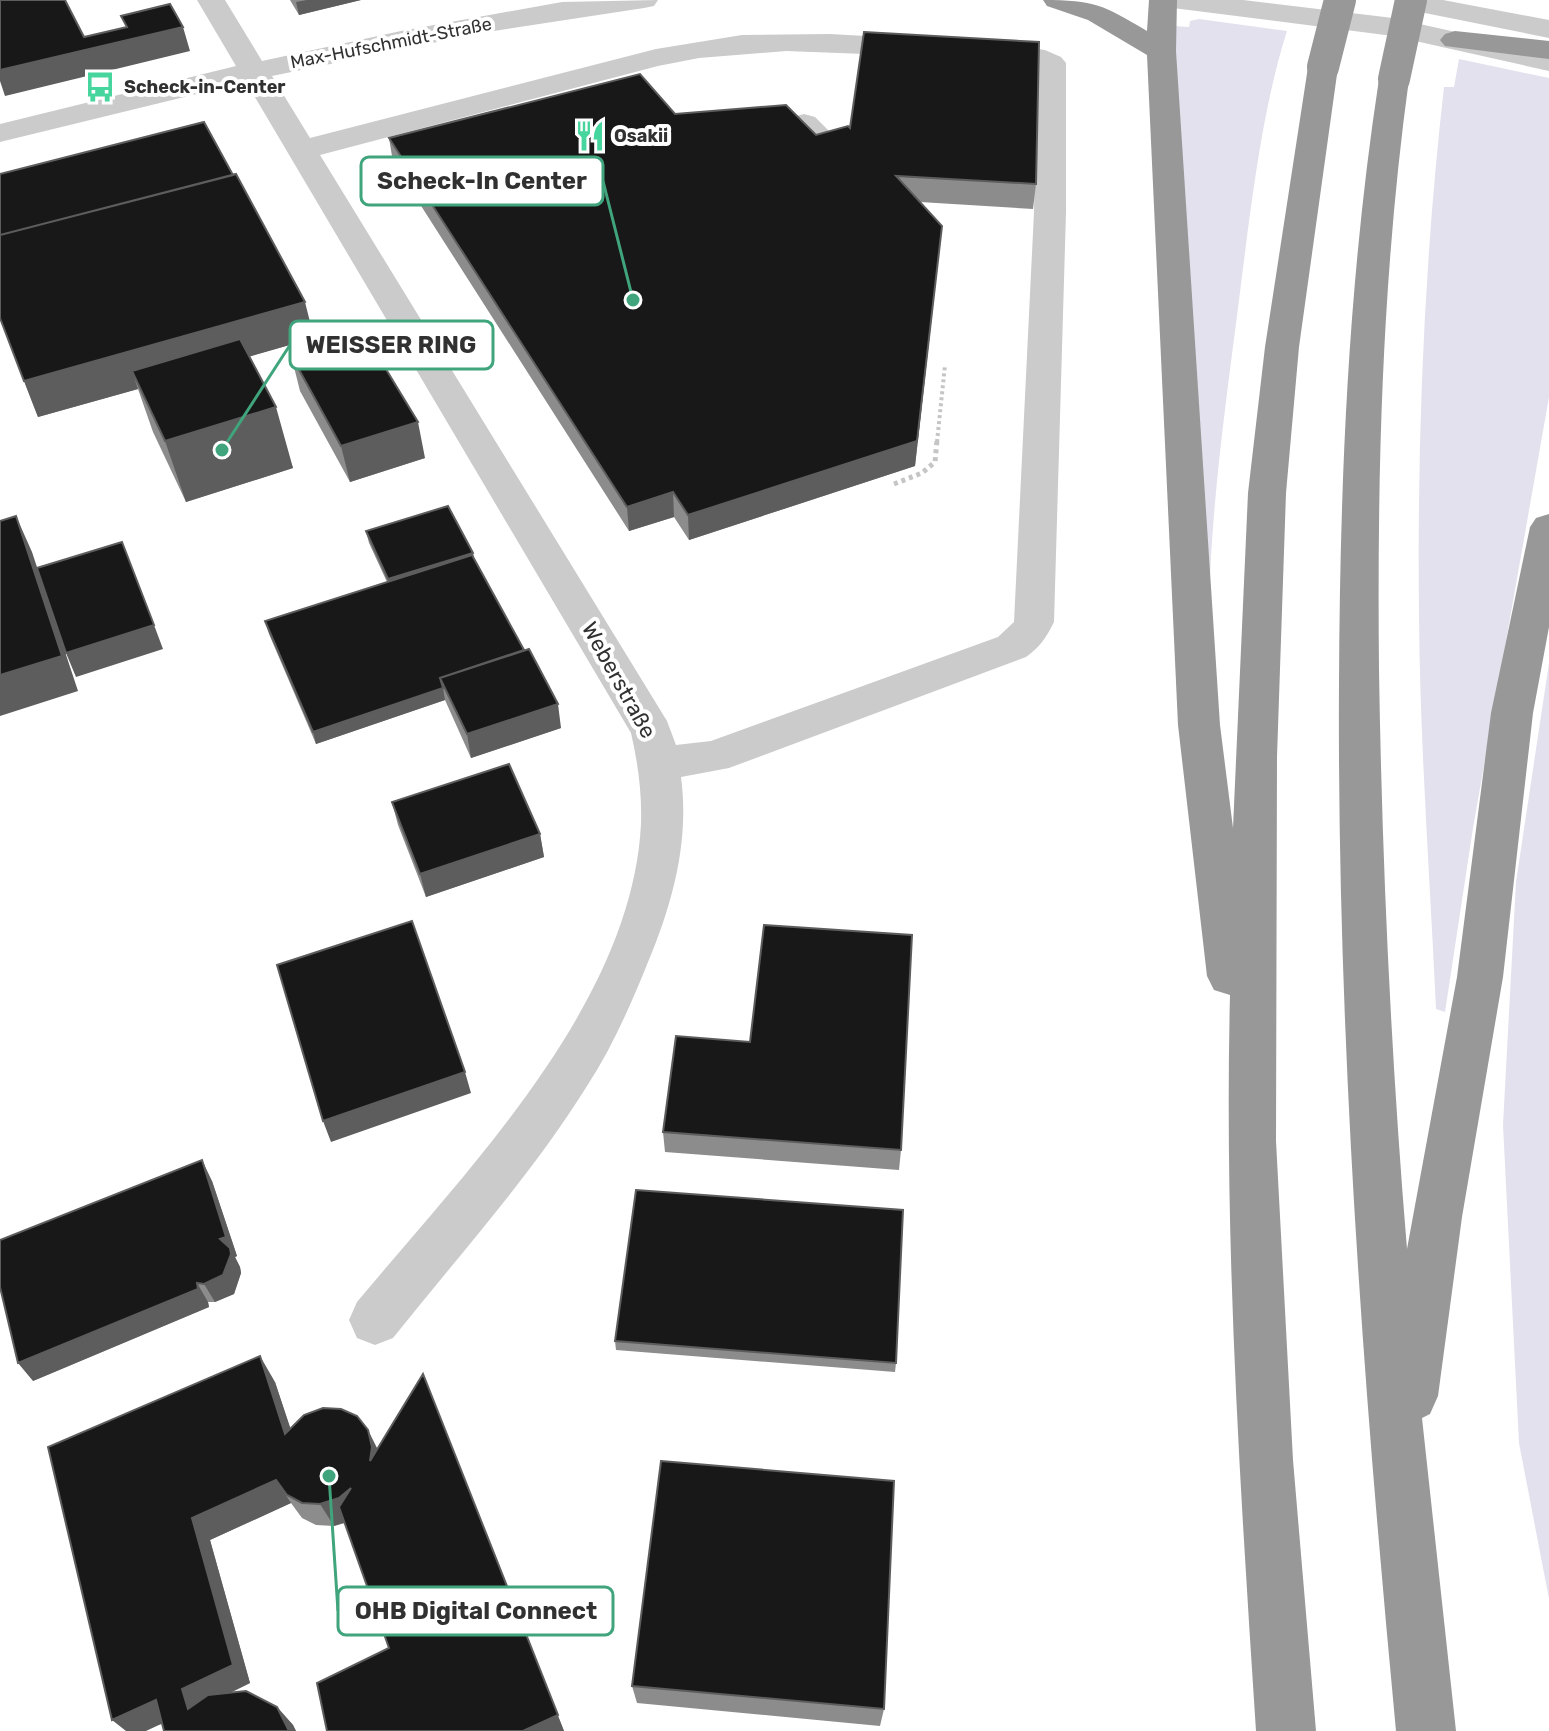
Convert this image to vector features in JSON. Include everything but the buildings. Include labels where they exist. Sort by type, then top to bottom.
[{"type":"highway","points":[[1057,0],[1098,14],[1161,51]]},
{"type":"highway","points":[[1163,0],[1161,51],[1199,725],[1251,1141]]},
{"type":"highway","points":[[1286,1731],[1266,1460],[1251,1141],[1256,757],[1267,493],[1294,252],[1323,67],[1340,0]]},
{"type":"highway","points":[[1411,0],[1394,79],[1374,226],[1366,347],[1359,538],[1358,804],[1367,1024],[1399,1482],[1426,1731]]},
{"type":"highway","points":[[1455,40],[1549,50]]},
{"type":"highway","points":[[1399,1482],[1437,1217],[1480,977],[1512,713],[1549,527]]},
{"type":"street","name":"Weberstraße","points":[[211,0],[253,70],[302,116],[652,732],[659,763],[663,800],[658,855],[645,916],[607,1006],[571,1070],[535,1121],[375,1320]]},
{"type":"street","name":"Max-Hufschmidt-Straße","points":[[0,133],[253,70],[347,50],[469,27],[644,0]]},
{"type":"street","points":[[1173,0],[1336,19],[1455,40],[1549,62]]},
{"type":"street","points":[[1397,0],[1549,29]]},
{"type":"street","points":[[302,116],[712,47],[774,42],[1006,53],[1041,57],[1051,63],[1050,219],[1034,622],[1027,636],[1012,647],[714,757],[659,763]]},
{"type":"street","points":[[302,116],[347,50]]},
{"type":"street","points":[[798,179],[786,166],[813,156],[825,142],[804,123]]},
{"type":"path","points":[[894,484],[922,473],[935,462],[945,365]]},
{"type":"shaded area","points":[[1199,19],[1287,31],[1263,129],[1247,234],[1220,454],[1209,608],[1174,26],[1189,27],[1190,21]]},
{"type":"shaded area","points":[[1459,59],[1549,78],[1549,397],[1473,828],[1445,1012],[1436,1009],[1426,812],[1420,664],[1419,483],[1423,351],[1437,153],[1444,87],[1454,87]]},
{"type":"shaded area","points":[[1549,663],[1549,1599],[1519,1443],[1503,1125],[1516,882]]},
{"type":"place","name":"Scheck-in-Center","points":[[100,87]]},
{"type":"place","name":"Osakii","points":[[590,136]]},
{"type":"place","name":"Scheck-In Center","points":[[633,300]]},
{"type":"place","name":"WEISSER RING","points":[[222,450]]},
{"type":"place","name":"OHB Digital Connect","points":[[329,1476]]}]
